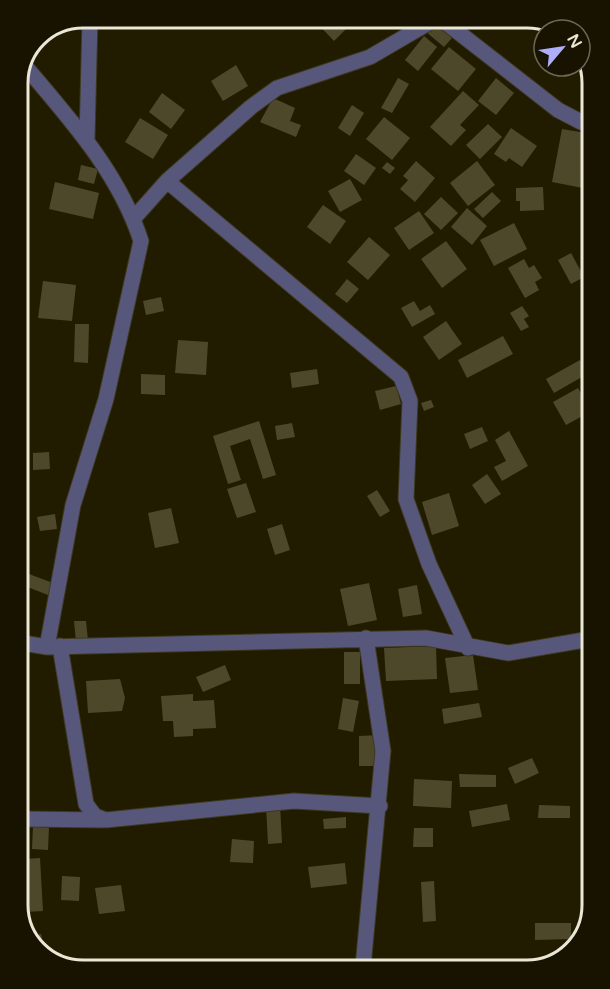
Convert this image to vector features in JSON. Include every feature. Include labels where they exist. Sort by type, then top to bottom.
[{"type":"street","points":[[87,139],[90,28]]},
{"type":"street","points":[[134,218],[167,181],[250,107],[277,88],[370,57],[420,29]]},
{"type":"street","points":[[453,29],[558,110],[582,121]]},
{"type":"street","points":[[30,73],[87,139],[134,218],[141,241],[106,399],[74,504],[54,647],[86,804],[95,816],[106,820]]},
{"type":"street","points":[[167,181],[401,377],[410,401],[406,499],[429,564],[468,648]]},
{"type":"street","points":[[364,960],[380,806],[383,751],[366,638]]},
{"type":"street","points":[[28,644],[54,647],[426,638],[468,648],[508,653],[582,640]]},
{"type":"street","points":[[28,819],[106,820],[294,801],[380,806]]},
{"type":"building","points":[[322,29],[346,29],[334,41]]},
{"type":"building","points":[[427,29],[440,29],[452,38],[444,47],[425,31]]},
{"type":"building","points":[[424,36],[437,47],[418,71],[405,60]]},
{"type":"building","points":[[449,47],[476,69],[458,91],[431,69]]},
{"type":"building","points":[[236,65],[248,86],[223,101],[211,81]]},
{"type":"building","points":[[398,78],[409,84],[392,113],[381,108]]},
{"type":"building","points":[[496,78],[514,93],[496,115],[478,101]]},
{"type":"building","points":[[463,91],[479,105],[460,125],[466,130],[451,146],[430,127]]},
{"type":"building","points":[[162,93],[185,110],[171,129],[149,112]]},
{"type":"building","points":[[273,98],[295,108],[290,121],[301,125],[296,137],[260,122]]},
{"type":"building","points":[[352,105],[364,113],[350,136],[338,128]]},
{"type":"building","points":[[384,117],[410,138],[392,160],[366,139]]},
{"type":"building","points":[[140,118],[168,135],[153,159],[125,142]]},
{"type":"building","points":[[488,124],[502,137],[480,159],[466,145]]},
{"type":"building","points":[[511,128],[537,146],[522,167],[509,158],[506,162],[494,154]]},
{"type":"building","points":[[562,129],[582,132],[582,188],[552,182]]},
{"type":"building","points":[[356,154],[376,168],[364,185],[344,171]]},
{"type":"building","points":[[416,161],[435,178],[415,202],[400,189],[408,180],[403,176]]},
{"type":"building","points":[[477,161],[495,185],[468,206],[450,183]]},
{"type":"building","points":[[387,162],[395,168],[390,174],[382,168]]},
{"type":"building","points":[[81,165],[98,169],[94,184],[78,180]]},
{"type":"building","points":[[350,179],[362,200],[340,212],[328,191]]},
{"type":"building","points":[[55,182],[99,193],[93,219],[49,209]]},
{"type":"building","points":[[543,187],[544,210],[520,211],[520,201],[516,201],[516,188]]},
{"type":"building","points":[[492,192],[501,201],[483,218],[474,209]]},
{"type":"building","points":[[441,197],[458,213],[441,230],[424,214]]},
{"type":"building","points":[[323,205],[346,221],[330,244],[307,227]]},
{"type":"building","points":[[467,208],[487,226],[472,245],[451,227]]},
{"type":"building","points":[[419,211],[434,233],[409,250],[394,228]]},
{"type":"building","points":[[514,223],[527,249],[494,266],[480,240]]},
{"type":"building","points":[[369,237],[390,255],[368,280],[347,262]]},
{"type":"building","points":[[446,241],[467,269],[442,288],[421,259]]},
{"type":"building","points":[[571,253],[582,273],[582,278],[571,284],[558,260]]},
{"type":"building","points":[[524,259],[529,268],[534,265],[542,278],[535,282],[539,290],[525,298],[508,268]]},
{"type":"building","points":[[347,279],[359,289],[347,303],[335,294]]},
{"type":"building","points":[[43,281],[76,285],[72,321],[38,318]]},
{"type":"building","points":[[161,297],[164,311],[146,315],[143,301]]},
{"type":"building","points":[[414,301],[420,311],[430,305],[435,314],[412,327],[401,308]]},
{"type":"building","points":[[522,306],[529,316],[524,319],[529,327],[521,331],[510,313]]},
{"type":"building","points":[[446,321],[462,344],[439,360],[423,337]]},
{"type":"building","points":[[75,324],[89,324],[88,363],[74,362]]},
{"type":"building","points":[[503,336],[513,354],[467,378],[458,360]]},
{"type":"building","points":[[178,340],[208,342],[206,375],[175,373]]},
{"type":"building","points":[[580,360],[582,364],[582,377],[554,393],[546,379]]},
{"type":"building","points":[[317,369],[319,384],[292,388],[290,373]]},
{"type":"building","points":[[141,374],[165,375],[165,395],[141,394]]},
{"type":"building","points":[[396,386],[401,404],[380,410],[375,391]]},
{"type":"building","points":[[578,388],[582,395],[582,416],[566,425],[553,402]]},
{"type":"building","points":[[431,400],[434,407],[424,411],[421,403]]},
{"type":"building","points":[[259,421],[276,475],[263,479],[250,439],[230,446],[241,480],[228,484],[213,436]]},
{"type":"building","points":[[292,423],[295,437],[277,440],[275,426]]},
{"type":"building","points":[[482,427],[488,441],[470,449],[464,434]]},
{"type":"building","points":[[509,431],[528,466],[502,481],[494,467],[506,461],[495,440]]},
{"type":"building","points":[[49,452],[50,469],[33,470],[33,453]]},
{"type":"building","points":[[487,474],[501,494],[485,504],[472,485]]},
{"type":"building","points":[[246,483],[256,512],[237,518],[227,489]]},
{"type":"building","points":[[377,490],[390,511],[380,517],[367,496]]},
{"type":"building","points":[[449,493],[459,526],[432,535],[422,502]]},
{"type":"building","points":[[171,508],[179,543],[155,548],[148,513]]},
{"type":"building","points":[[55,514],[57,529],[40,531],[37,517]]},
{"type":"building","points":[[282,524],[290,550],[275,555],[267,529]]},
{"type":"building","points":[[29,574],[53,583],[48,595],[28,587]]},
{"type":"building","points":[[369,583],[377,620],[348,626],[340,589]]},
{"type":"building","points":[[417,585],[422,614],[403,617],[398,589]]},
{"type":"building","points":[[74,621],[86,621],[88,641],[76,642]]},
{"type":"building","points":[[436,646],[437,679],[386,681],[384,648]]},
{"type":"building","points":[[344,652],[360,652],[360,684],[344,684]]},
{"type":"building","points":[[473,655],[478,690],[450,693],[445,658]]},
{"type":"building","points":[[225,665],[231,680],[203,692],[196,677]]},
{"type":"building","points":[[120,679],[125,698],[122,711],[88,713],[86,681]]},
{"type":"building","points":[[193,694],[193,701],[214,700],[216,728],[193,729],[193,736],[174,737],[173,721],[163,721],[161,696]]},
{"type":"building","points":[[343,698],[359,701],[353,732],[338,729]]},
{"type":"building","points":[[479,703],[482,717],[444,724],[442,709]]},
{"type":"building","points":[[380,735],[378,766],[359,766],[359,736]]},
{"type":"building","points":[[532,758],[539,773],[515,784],[508,768]]},
{"type":"building","points":[[459,774],[496,775],[496,787],[460,787]]},
{"type":"building","points":[[414,779],[452,781],[451,808],[413,806]]},
{"type":"building","points":[[280,804],[282,843],[268,844],[266,805]]},
{"type":"building","points":[[507,804],[510,820],[472,827],[469,811]]},
{"type":"building","points":[[539,805],[570,806],[570,818],[538,818]]},
{"type":"building","points":[[346,817],[346,828],[324,829],[323,819]]},
{"type":"building","points":[[33,826],[49,826],[48,850],[32,849]]},
{"type":"building","points":[[414,828],[433,828],[433,847],[413,847]]},
{"type":"building","points":[[232,839],[254,841],[253,863],[230,862]]},
{"type":"building","points":[[40,858],[43,911],[29,912],[28,859]]},
{"type":"building","points":[[345,863],[347,884],[311,888],[308,867]]},
{"type":"building","points":[[62,876],[80,877],[79,901],[61,900]]},
{"type":"building","points":[[434,881],[436,921],[423,922],[421,882]]},
{"type":"building","points":[[121,885],[125,911],[99,914],[95,888]]},
{"type":"building","points":[[535,923],[571,923],[570,939],[535,940]]}]
